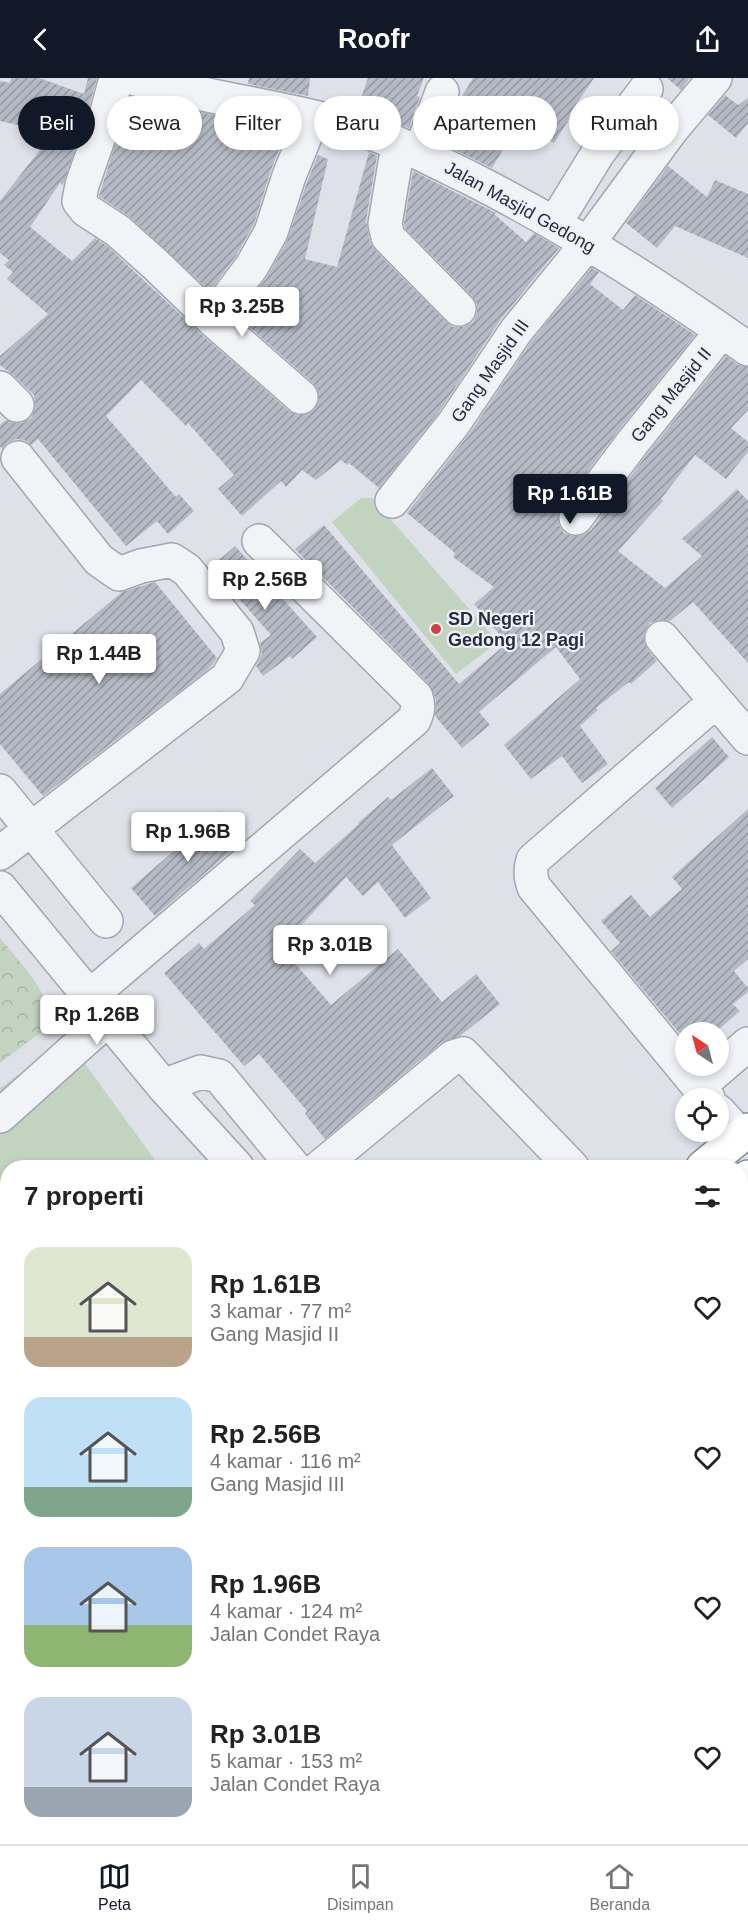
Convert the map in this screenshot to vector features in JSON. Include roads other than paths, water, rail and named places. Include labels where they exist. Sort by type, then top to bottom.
[{"type":"highway","points":[[713,1160],[746,1137]]},
{"type":"street","points":[[116,78],[79,201],[86,210],[118,231],[212,319],[301,397]]},
{"type":"street","name":"Jalan Masjid Gedong","points":[[132,78],[170,83],[313,117],[363,131],[409,149],[488,187],[555,223],[637,273],[735,340]]},
{"type":"street","name":"Gang Masjid III","points":[[392,501],[454,423],[516,331],[588,243],[672,129],[715,78]]},
{"type":"street","points":[[555,223],[598,153],[646,89]]},
{"type":"street","points":[[442,92],[409,149],[385,224],[388,237],[459,309]]},
{"type":"street","points":[[212,319],[252,266],[271,232],[289,176],[313,117]]},
{"type":"street","name":"Gang Masjid II","points":[[576,518],[633,442],[735,340]]},
{"type":"street","points":[[0,853],[227,678],[243,651],[237,632],[187,570],[172,560],[141,566],[119,574],[99,560],[18,458]]},
{"type":"street","points":[[0,1116],[99,1008],[414,720],[419,705],[416,697],[259,541]]},
{"type":"street","points":[[662,638],[748,738]]},
{"type":"street","points":[[699,1088],[534,887],[530,869],[533,860],[716,701]]},
{"type":"street","points":[[0,791],[106,921]]},
{"type":"street","points":[[0,888],[164,1088],[231,1160]]},
{"type":"street","points":[[716,1088],[748,1044]]},
{"type":"street","points":[[329,1160],[453,1058],[463,1054],[565,1160]]},
{"type":"street","points":[[164,1088],[201,1072],[219,1076],[288,1160]]},
{"type":"street","points":[[729,1120],[746,1137]]},
{"type":"place","name":"SD Negeri Gedong 12 Pagi","points":[[436,629]]}]
